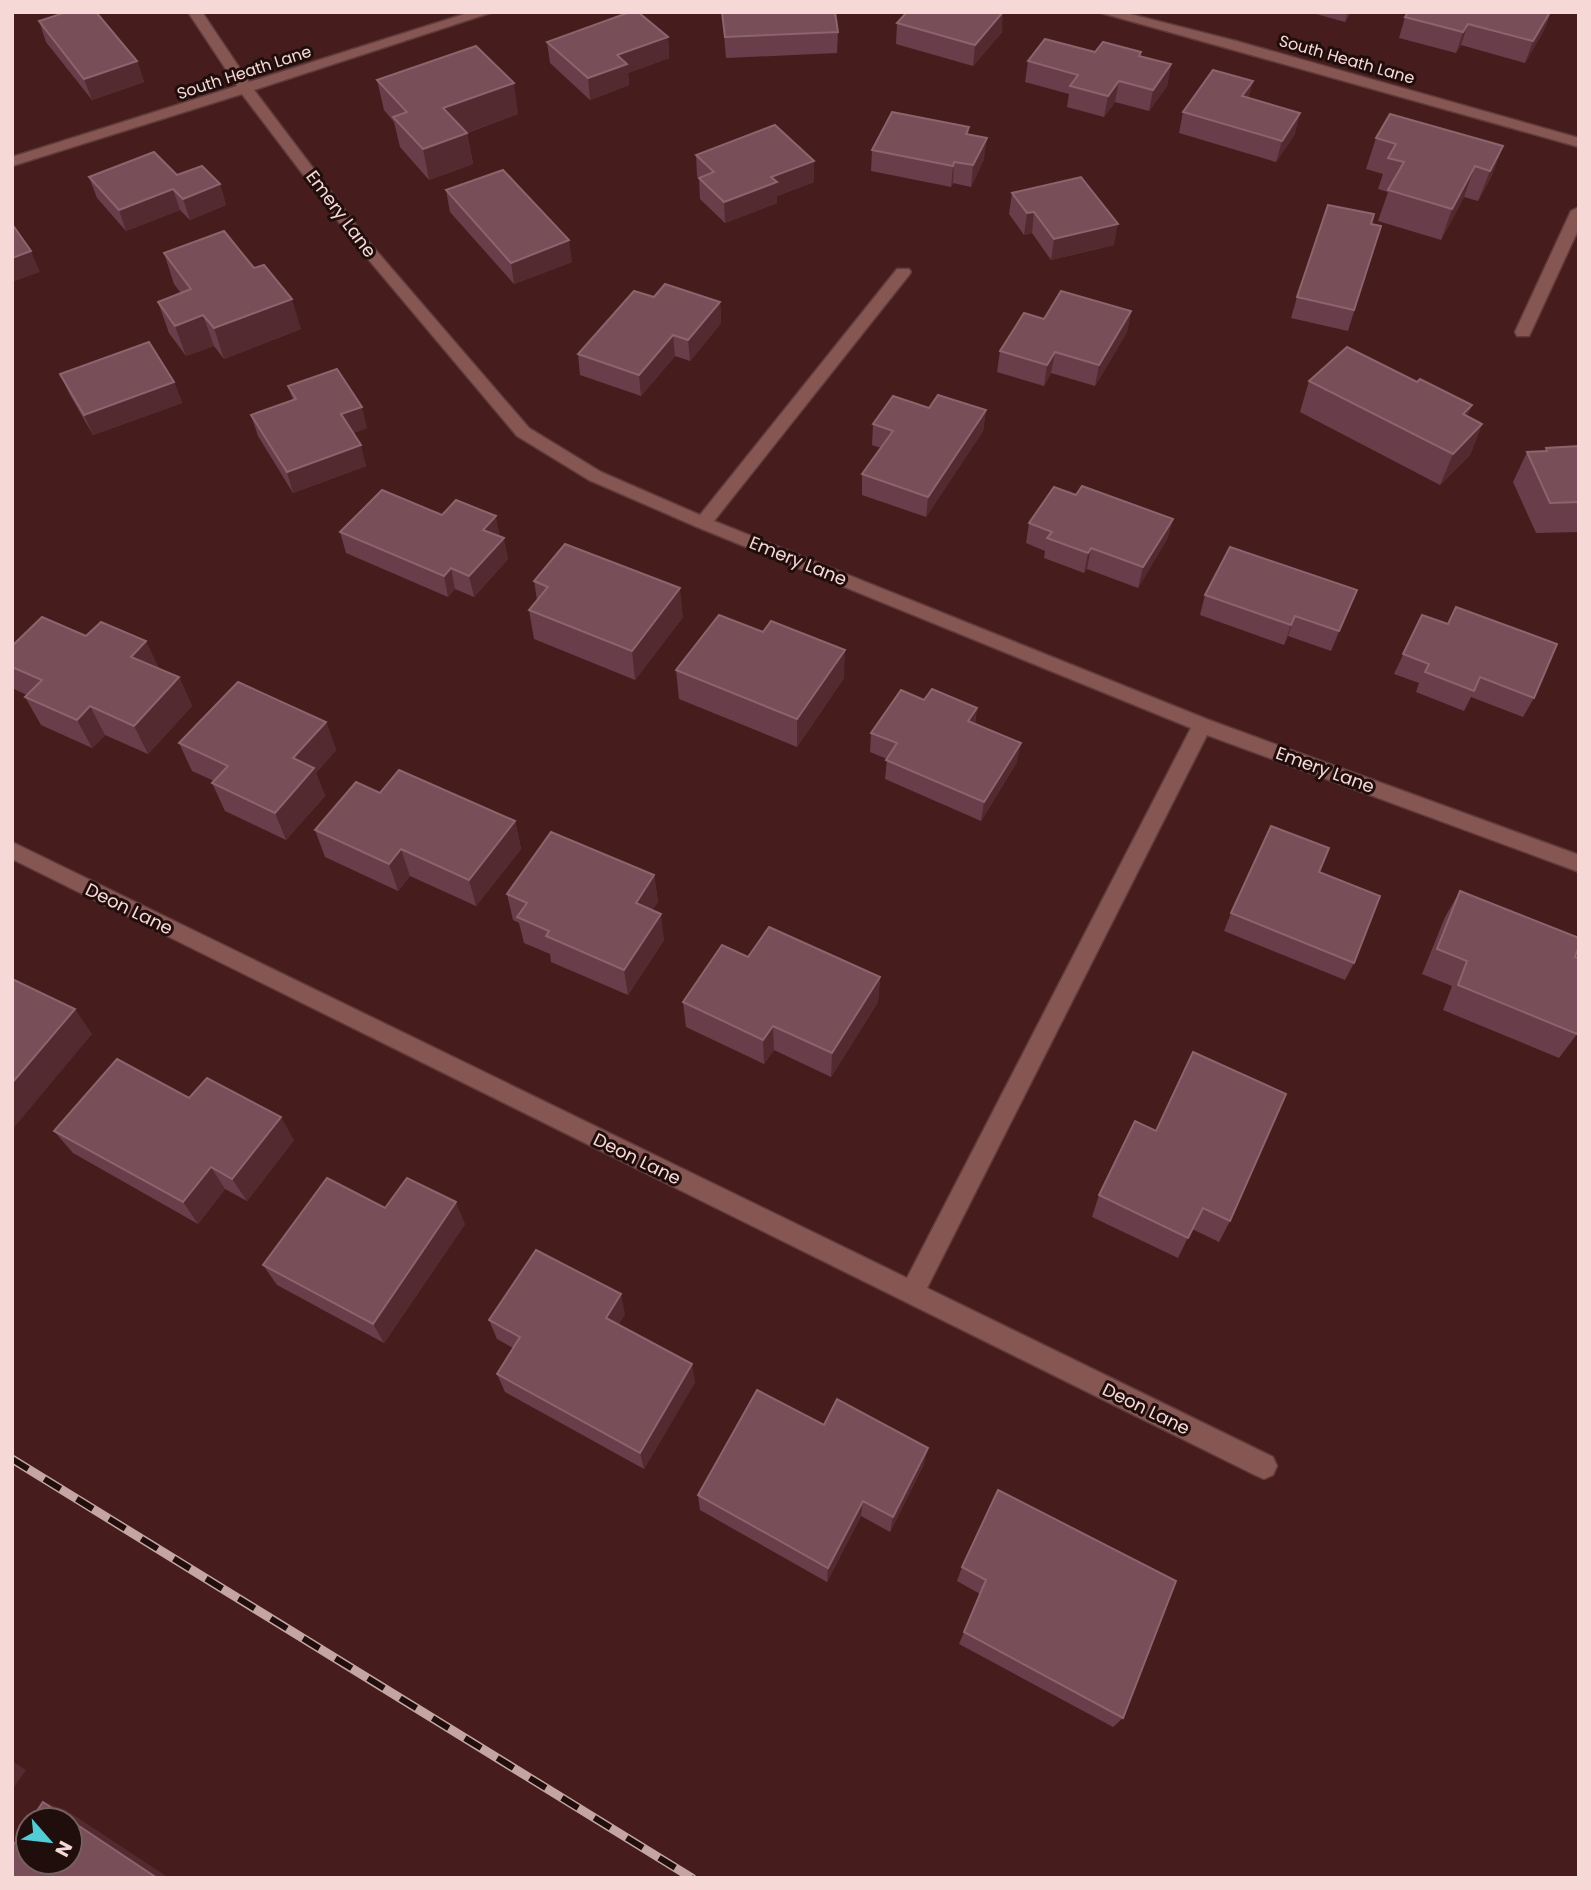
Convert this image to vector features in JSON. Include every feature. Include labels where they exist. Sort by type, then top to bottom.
[{"type":"street","name":"Emery Lane","points":[[195,12],[247,90],[363,244],[523,432],[595,476],[704,523],[1202,725],[1579,864]]},
{"type":"street","name":"South Heath Lane","points":[[12,162],[247,90],[486,12]]},
{"type":"street","name":"South Heath Lane","points":[[1105,12],[1231,44],[1579,143]]},
{"type":"street","points":[[1523,332],[1579,211]]},
{"type":"street","points":[[704,523],[903,272]]},
{"type":"street","points":[[911,1294],[1202,725]]},
{"type":"street","name":"Deon Lane","points":[[12,850],[1264,1466]]},
{"type":"building","points":[[67,12],[96,12],[137,61],[84,79],[39,21]]},
{"type":"building","points":[[630,12],[638,12],[668,37],[617,55],[627,64],[588,78],[547,42]]},
{"type":"building","points":[[722,12],[835,12],[838,32],[725,37]]},
{"type":"building","points":[[907,12],[1003,12],[975,45],[897,23]]},
{"type":"building","points":[[1408,12],[1550,12],[1533,41],[1468,24],[1463,32],[1405,17]]},
{"type":"building","points":[[1045,39],[1095,52],[1103,42],[1141,52],[1139,56],[1171,64],[1153,90],[1119,81],[1108,96],[1070,86],[1078,75],[1028,61]]},
{"type":"building","points":[[476,46],[514,83],[443,108],[467,133],[423,149],[393,117],[407,112],[377,80]]},
{"type":"building","points":[[1213,70],[1253,81],[1242,96],[1300,113],[1282,141],[1183,112]]},
{"type":"building","points":[[892,112],[969,127],[966,134],[987,138],[973,165],[954,162],[953,166],[872,150]]},
{"type":"building","points":[[1390,114],[1503,146],[1490,171],[1475,166],[1452,209],[1388,190],[1404,162],[1388,158],[1396,144],[1376,138]]},
{"type":"building","points":[[775,125],[814,161],[771,177],[777,182],[724,202],[699,178],[714,172],[696,155]]},
{"type":"building","points":[[154,152],[177,175],[202,166],[220,184],[183,199],[173,189],[119,210],[89,177]]},
{"type":"building","points":[[503,170],[569,240],[511,263],[446,190]]},
{"type":"building","points":[[1081,177],[1118,224],[1054,239],[1034,212],[1027,213],[1012,193]]},
{"type":"building","points":[[1328,205],[1374,214],[1371,224],[1381,226],[1354,310],[1297,297]]},
{"type":"building","points":[[12,224],[31,251],[12,258]]},
{"type":"building","points":[[224,231],[254,268],[264,265],[292,299],[214,328],[203,315],[175,326],[158,302],[191,289],[164,253]]},
{"type":"building","points":[[665,284],[720,302],[688,340],[673,335],[639,375],[578,354],[634,291],[654,297]]},
{"type":"building","points":[[1061,291],[1131,311],[1099,365],[1055,352],[1047,365],[1000,351],[1024,313],[1044,319]]},
{"type":"building","points":[[149,342],[174,382],[84,415],[60,374]]},
{"type":"building","points":[[1347,347],[1417,382],[1420,379],[1472,405],[1463,414],[1482,424],[1453,454],[1309,381]]},
{"type":"building","points":[[337,369],[362,407],[341,414],[361,445],[287,472],[251,415],[296,399],[288,386]]},
{"type":"building","points":[[938,395],[986,410],[928,497],[862,474],[893,431],[873,424],[893,396],[929,408]]},
{"type":"building","points":[[1579,446],[1579,502],[1550,503],[1527,452]]},
{"type":"building","points":[[1082,486],[1173,519],[1143,567],[1091,548],[1088,553],[1047,538],[1052,532],[1029,523],[1054,487],[1076,495]]},
{"type":"building","points":[[382,490],[442,515],[456,500],[496,516],[483,530],[504,538],[469,576],[451,568],[444,576],[340,532]]},
{"type":"building","points":[[565,544],[680,588],[632,651],[529,610],[548,587],[534,581]]},
{"type":"building","points":[[1230,547],[1357,590],[1339,631],[1295,616],[1291,625],[1205,595]]},
{"type":"building","points":[[1456,607],[1557,644],[1534,698],[1480,677],[1474,691],[1425,672],[1429,664],[1403,654],[1422,615],[1448,624]]},
{"type":"building","points":[[719,615],[763,632],[771,621],[845,650],[797,719],[676,670]]},
{"type":"building","points":[[42,617],[86,636],[101,622],[146,641],[131,657],[179,677],[134,726],[90,706],[77,720],[25,697],[42,680],[12,667],[12,646]]},
{"type":"building","points":[[238,682],[326,722],[293,758],[314,768],[275,813],[212,783],[228,766],[179,743]]},
{"type":"building","points":[[932,689],[977,708],[968,721],[1021,743],[984,802],[886,760],[897,743],[871,733],[901,690],[924,700]]},
{"type":"building","points":[[399,770],[515,821],[469,880],[401,849],[389,864],[315,830],[356,782],[380,793]]},
{"type":"building","points":[[1271,826],[1329,848],[1319,872],[1380,896],[1354,963],[1231,913]]},
{"type":"building","points":[[551,832],[654,875],[636,903],[661,914],[624,970],[546,936],[549,931],[517,917],[527,903],[507,894]]},
{"type":"building","points":[[1460,891],[1579,938],[1575,957],[1579,958],[1577,1034],[1458,985],[1467,961],[1437,949]]},
{"type":"building","points":[[769,927],[880,977],[832,1053],[773,1026],[763,1040],[683,1002],[722,945],[748,957]]},
{"type":"building","points":[[12,979],[75,1009],[12,1083]]},
{"type":"building","points":[[1193,1052],[1286,1094],[1230,1221],[1203,1208],[1188,1238],[1099,1195],[1135,1121],[1156,1131]]},
{"type":"building","points":[[117,1059],[189,1098],[207,1078],[281,1117],[232,1179],[211,1167],[183,1202],[54,1131]]},
{"type":"building","points":[[327,1178],[385,1208],[407,1178],[456,1202],[373,1324],[263,1265]]},
{"type":"building","points":[[536,1250],[621,1294],[606,1318],[692,1364],[640,1453],[497,1374],[520,1337],[489,1320]]},
{"type":"building","points":[[757,1390],[824,1425],[837,1399],[928,1448],[893,1517],[863,1501],[828,1568],[698,1495]]},
{"type":"building","points":[[998,1490],[1176,1581],[1123,1718],[964,1632],[986,1580],[962,1567]]},
{"type":"building","points":[[84,1829],[157,1878],[12,1878],[14,1844],[14,1876],[84,1876]]},
{"type":"railway","points":[[12,1459],[692,1878]]}]
